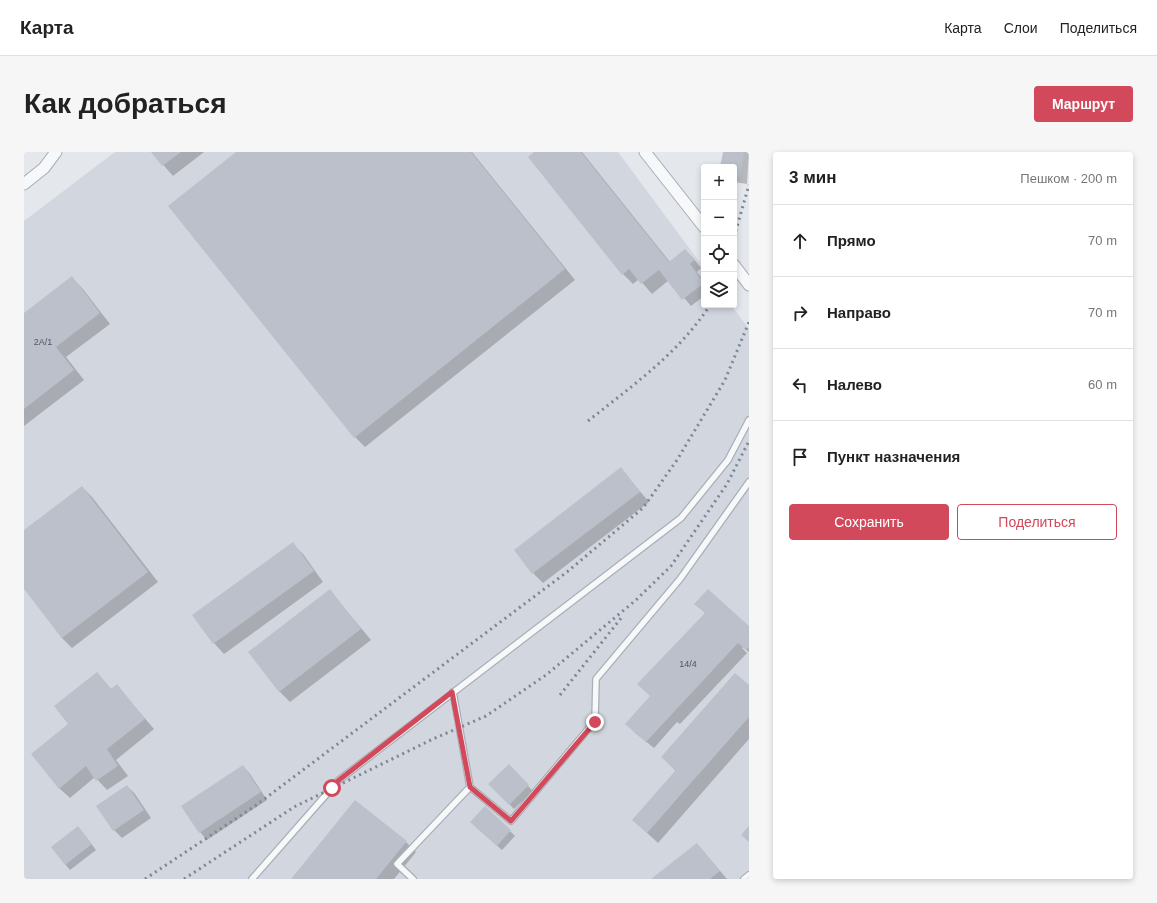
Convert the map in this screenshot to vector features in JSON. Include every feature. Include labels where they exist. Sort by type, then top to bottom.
[{"type":"street","points":[[24,184],[44,168],[56,152]]},
{"type":"street","points":[[645,152],[701,223]]},
{"type":"street","points":[[737,269],[749,285]]},
{"type":"lane","points":[[252,879],[339,780],[681,518],[728,460],[749,420]]},
{"type":"lane","points":[[452,692],[470,787],[511,821],[595,722],[596,679],[680,579],[749,482]]},
{"type":"lane","points":[[413,879],[396,864],[470,787]]},
{"type":"lane","points":[[744,879],[749,875]]},
{"type":"shaded area","points":[[115,152],[618,152],[701,264],[701,308],[733,308],[749,329],[749,879],[24,879],[24,221]]},
{"type":"building","points":[[151,152],[181,152],[162,166]]},
{"type":"building","points":[[236,152],[471,152],[565,269],[354,438],[168,206]]},
{"type":"building","points":[[534,152],[581,152],[669,262],[685,249],[694,260],[690,264],[701,279],[701,285],[682,300],[659,270],[641,284],[629,269],[622,275],[528,157]]},
{"type":"building","points":[[723,152],[744,152],[740,177],[737,176],[737,164],[721,164]]},
{"type":"building","points":[[72,276],[100,313],[56,347],[74,370],[24,409],[24,313]]},
{"type":"building","points":[[621,467],[640,492],[532,574],[514,550]]},
{"type":"building","points":[[82,486],[148,572],[62,638],[24,589],[24,530]]},
{"type":"building","points":[[293,542],[314,571],[213,644],[192,615]]},
{"type":"building","points":[[330,589],[361,629],[279,692],[248,652]]},
{"type":"building","points":[[708,589],[749,626],[749,647],[746,650],[738,643],[646,742],[625,724],[650,696],[637,684],[705,613],[694,604]]},
{"type":"building","points":[[97,672],[111,689],[117,684],[145,719],[107,749],[118,766],[96,781],[86,766],[59,789],[31,754],[68,724],[54,706]]},
{"type":"building","points":[[735,673],[749,685],[749,717],[647,833],[632,820],[676,770],[661,757]]},
{"type":"building","points":[[509,764],[529,785],[509,805],[488,784]]},
{"type":"building","points":[[243,765],[261,792],[199,833],[181,806]]},
{"type":"building","points":[[127,785],[144,810],[113,831],[96,806]]},
{"type":"building","points":[[355,800],[407,841],[376,879],[291,879]]},
{"type":"building","points":[[485,806],[511,830],[497,846],[470,822]]},
{"type":"building","points":[[78,826],[92,844],[65,865],[51,847]]},
{"type":"building","points":[[749,826],[749,842],[741,835]]},
{"type":"building","points":[[697,843],[720,871],[710,879],[651,879]]},
{"type":"railway","points":[[734,236],[749,185]]},
{"type":"railway","points":[[588,421],[638,382],[669,354],[698,322],[708,308]]},
{"type":"railway","points":[[145,879],[255,806],[567,572],[643,508],[677,460],[725,380],[749,322]]},
{"type":"railway","points":[[184,879],[294,807],[433,739],[486,716],[546,675],[636,600],[671,566],[727,484],[749,441]]},
{"type":"railway","points":[[560,695],[622,617]]},
{"type":"route","points":[[332,788],[339,780],[452,692],[470,787],[511,821],[595,722]]}]
